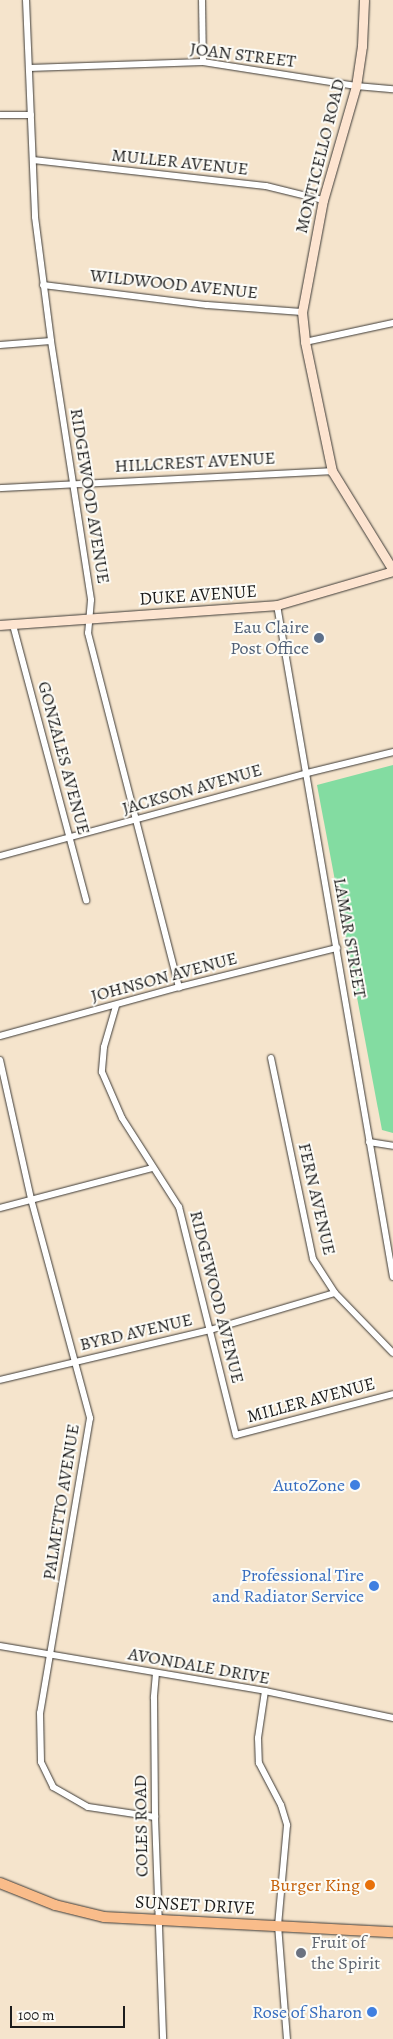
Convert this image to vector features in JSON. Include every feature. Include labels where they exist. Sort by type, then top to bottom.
[{"type":"main road","name":"MONTICELLO ROAD","points":[[364,0],[362,46],[356,86],[323,200],[302,312],[305,342],[332,471],[393,571]]},
{"type":"main road","name":"DUKE AVENUE","points":[[0,625],[277,605],[393,571]]},
{"type":"main road","name":"SUNSET DRIVE","points":[[0,1883],[55,1905],[104,1917],[393,1932]]},
{"type":"street","name":"RIDGEWOOD AVENUE","points":[[26,0],[35,217],[51,341],[91,600],[88,633],[179,987]]},
{"type":"street","points":[[202,0],[203,62]]},
{"type":"street","name":"JOAN STREET","points":[[29,68],[203,62],[356,86],[393,89]]},
{"type":"street","points":[[0,115],[31,115]]},
{"type":"street","name":"MULLER AVENUE","points":[[33,160],[266,186],[323,200]]},
{"type":"street","name":"WILDWOOD AVENUE","points":[[44,285],[208,304],[302,312]]},
{"type":"street","points":[[305,342],[393,323]]},
{"type":"street","points":[[0,344],[51,341]]},
{"type":"street","name":"HILLCREST AVENUE","points":[[0,488],[332,471]]},
{"type":"street","name":"LAMAR STREET","points":[[277,605],[393,1277]]},
{"type":"street","name":"GONZALES AVENUE","points":[[13,624],[86,900]]},
{"type":"street","name":"JACKSON AVENUE","points":[[0,856],[137,821],[307,773],[393,752]]},
{"type":"street","name":"JOHNSON AVENUE","points":[[0,1036],[116,1006],[179,987],[337,948]]},
{"type":"street","name":"RIDGEWOOD AVENUE","points":[[116,1006],[104,1047],[102,1072],[122,1118],[152,1168],[179,1207],[236,1436]]},
{"type":"street","name":"FERN AVENUE","points":[[271,1058],[313,1259],[336,1293],[392,1352]]},
{"type":"street","name":"PALMETTO AVENUE","points":[[0,1060],[31,1199],[90,1418],[40,1713],[41,1762],[53,1787],[88,1807],[155,1817]]},
{"type":"street","points":[[369,1142],[393,1146]]},
{"type":"street","points":[[0,1208],[152,1168]]},
{"type":"street","name":"BYRD AVENUE","points":[[0,1380],[210,1330],[336,1293]]},
{"type":"street","name":"MILLER AVENUE","points":[[236,1436],[393,1394]]},
{"type":"street","name":"AVONDALE DRIVE","points":[[0,1646],[264,1691],[393,1718]]},
{"type":"street","name":"COLES ROAD","points":[[156,1673],[154,1698],[155,1817],[162,2039]]},
{"type":"street","points":[[264,1691],[258,1738],[259,1763],[281,1805],[287,1825],[278,1925],[286,2039]]},
{"type":"green space","points":[[393,765],[393,1133],[382,1130],[317,785]]},
{"type":"place","name":"Eau Claire Post Office","points":[[319,638]]},
{"type":"place","name":"AutoZone","points":[[355,1485]]},
{"type":"place","name":"Professional Tire and Radiator Service","points":[[374,1586]]},
{"type":"place","name":"Burger King","points":[[370,1885]]},
{"type":"place","name":"Fruit of the Spirit","points":[[301,1953]]},
{"type":"place","name":"Rose of Sharon","points":[[372,2012]]}]
